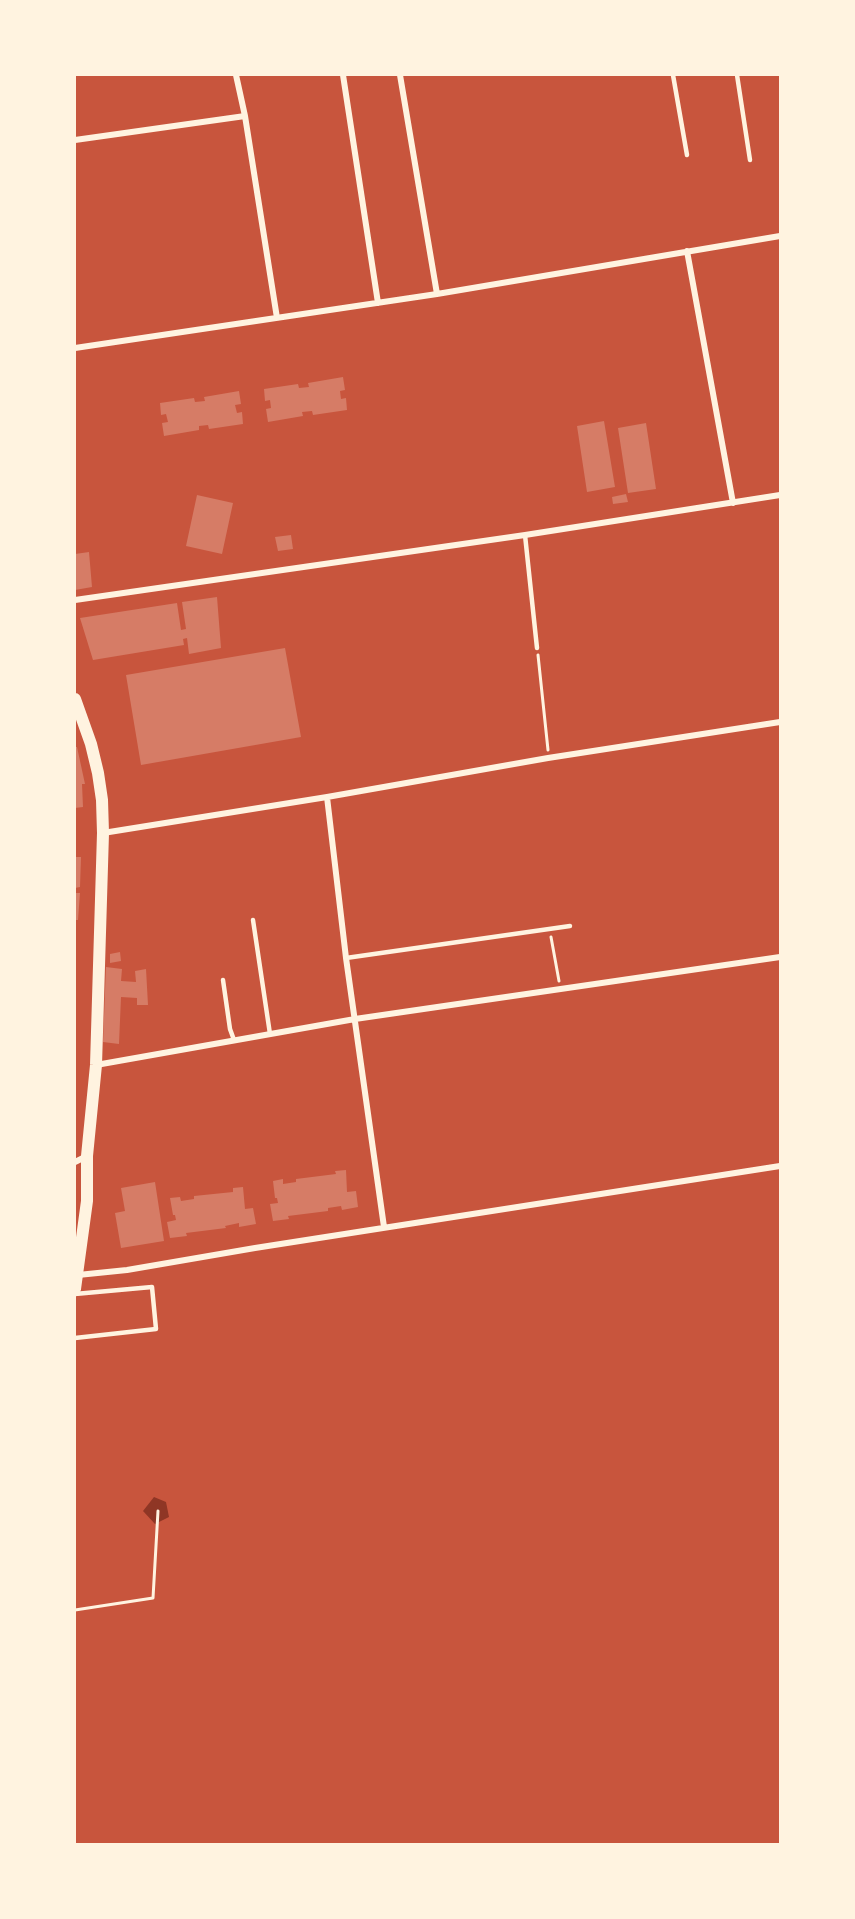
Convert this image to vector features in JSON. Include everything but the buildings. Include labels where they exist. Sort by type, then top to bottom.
[{"type":"main road","points":[[75,699],[98,773],[102,800],[96,1065],[87,1156],[87,1201],[75,1289]]},
{"type":"street","points":[[236,75],[245,116],[277,318]]},
{"type":"street","points":[[343,75],[378,303]]},
{"type":"street","points":[[400,75],[437,294]]},
{"type":"street","points":[[75,140],[245,116]]},
{"type":"street","points":[[75,348],[437,294],[780,236]]},
{"type":"street","points":[[687,251],[733,503]]},
{"type":"street","points":[[75,600],[525,535],[780,495]]},
{"type":"street","points":[[102,833],[327,797],[548,758],[780,722]]},
{"type":"street","points":[[327,797],[346,958],[384,1227]]},
{"type":"street","points":[[96,1065],[355,1019],[780,957]]},
{"type":"street","points":[[75,1162],[87,1156]]},
{"type":"street","points":[[78,1275],[127,1270],[384,1227],[780,1166]]},
{"type":"lane","points":[[673,75],[687,155]]},
{"type":"lane","points":[[737,75],[750,160]]},
{"type":"lane","points":[[525,535],[537,648]]},
{"type":"lane","points":[[253,920],[270,1034]]},
{"type":"lane","points":[[346,958],[570,926]]},
{"type":"lane","points":[[223,980],[230,1029],[234,1040]]},
{"type":"lane","points":[[75,1294],[152,1287],[156,1329],[75,1338]]},
{"type":"path","points":[[537,648],[548,758]]},
{"type":"path","points":[[550,929],[560,990]]},
{"type":"path","points":[[75,1611],[153,1598],[158,1511]]},
{"type":"shaded area","points":[[154,1497],[166,1502],[169,1517],[155,1524],[143,1511]]}]
